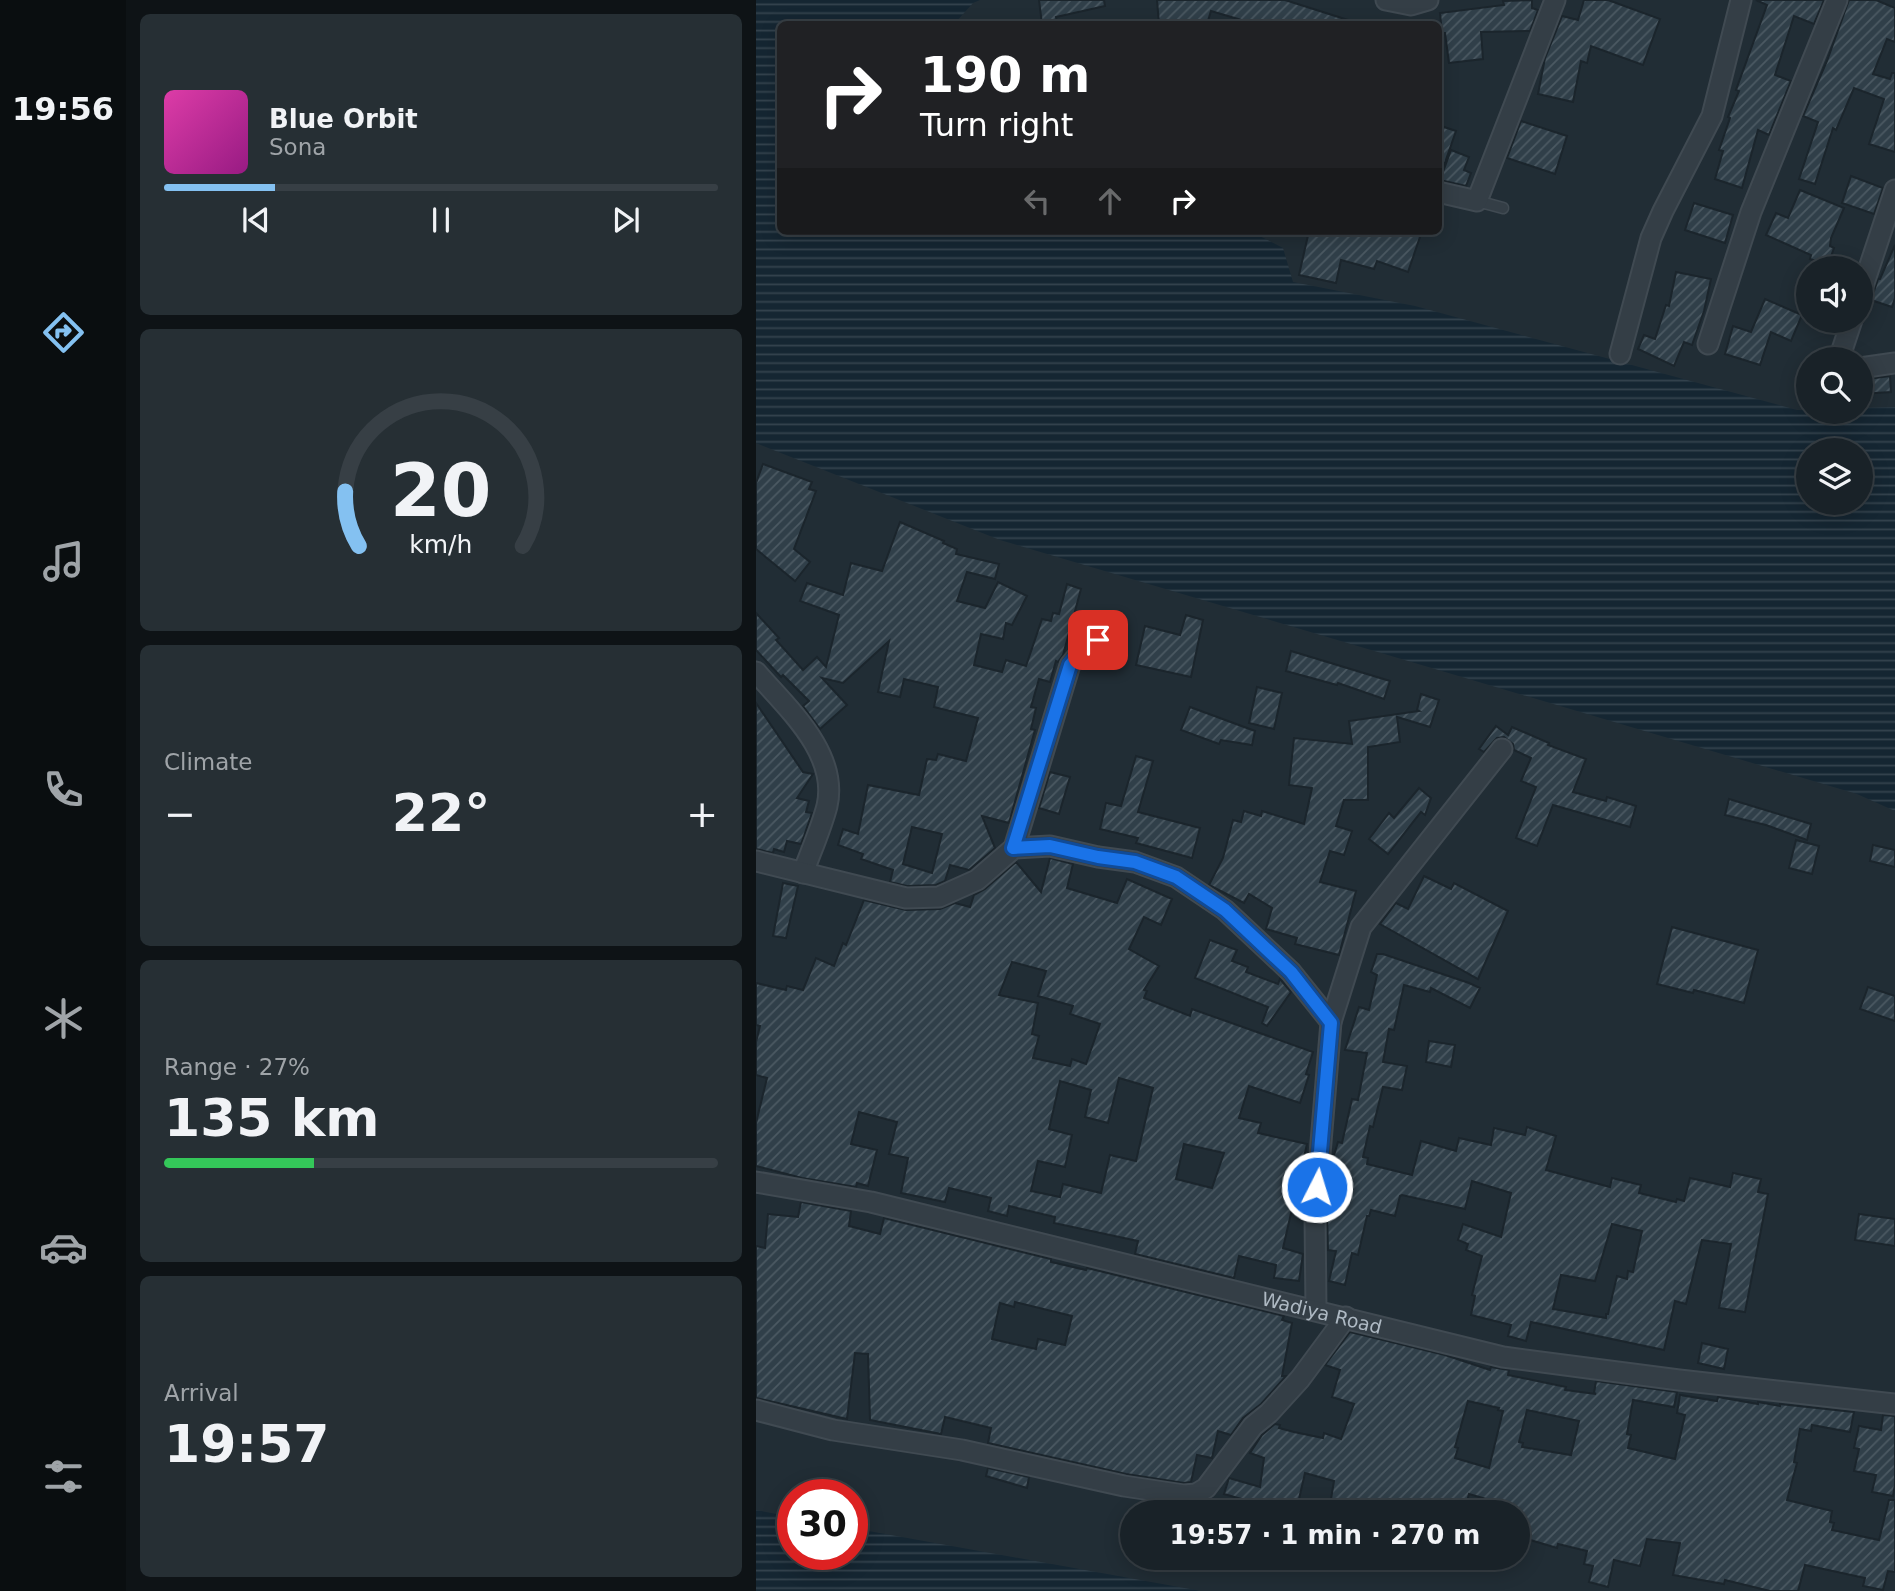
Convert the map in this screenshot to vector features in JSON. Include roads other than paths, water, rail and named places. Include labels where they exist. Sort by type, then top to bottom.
[{"type":"street","points":[[1386,0],[1411,5],[1429,0]]},
{"type":"street","points":[[1442,193],[1477,201],[1555,0]]},
{"type":"street","points":[[1620,354],[1651,238],[1712,116],[1741,0]]},
{"type":"street","points":[[1708,344],[1751,212],[1837,0]]},
{"type":"street","points":[[1873,256],[1895,190]]},
{"type":"street","points":[[1873,366],[1895,363]]},
{"type":"street","points":[[756,861],[905,898],[939,897],[977,880],[1013,848],[1070,665],[1090,642],[1098,640],[1112,643]]},
{"type":"street","points":[[756,672],[817,745],[827,777],[827,804],[803,873]]},
{"type":"street","points":[[1316,1310],[1315,1214],[1331,1023],[1361,927],[1502,749]]},
{"type":"street","points":[[1013,848],[1050,846],[1135,862],[1176,877],[1235,919],[1291,972],[1331,1023]]},
{"type":"street","name":"Wadiya Road","points":[[756,1182],[871,1202],[1503,1357],[1895,1404]]},
{"type":"street","points":[[756,1410],[833,1430],[962,1450],[1124,1486],[1184,1495],[1196,1494],[1206,1488],[1253,1426],[1269,1413],[1300,1379],[1346,1317]]},
{"type":"lane","points":[[1477,201],[1503,208]]},
{"type":"water","points":[[756,0],[980,0],[973,3],[957,21],[777,21],[777,235],[1258,235],[1283,248],[1293,282],[1415,306],[1796,410],[1796,424],[1873,424],[1873,408],[1895,407],[1895,811],[1857,794],[1000,540],[756,443]]},
{"type":"water","points":[[756,1510],[777,1514],[777,1570],[868,1570],[868,1531],[1201,1591],[756,1591]]}]
